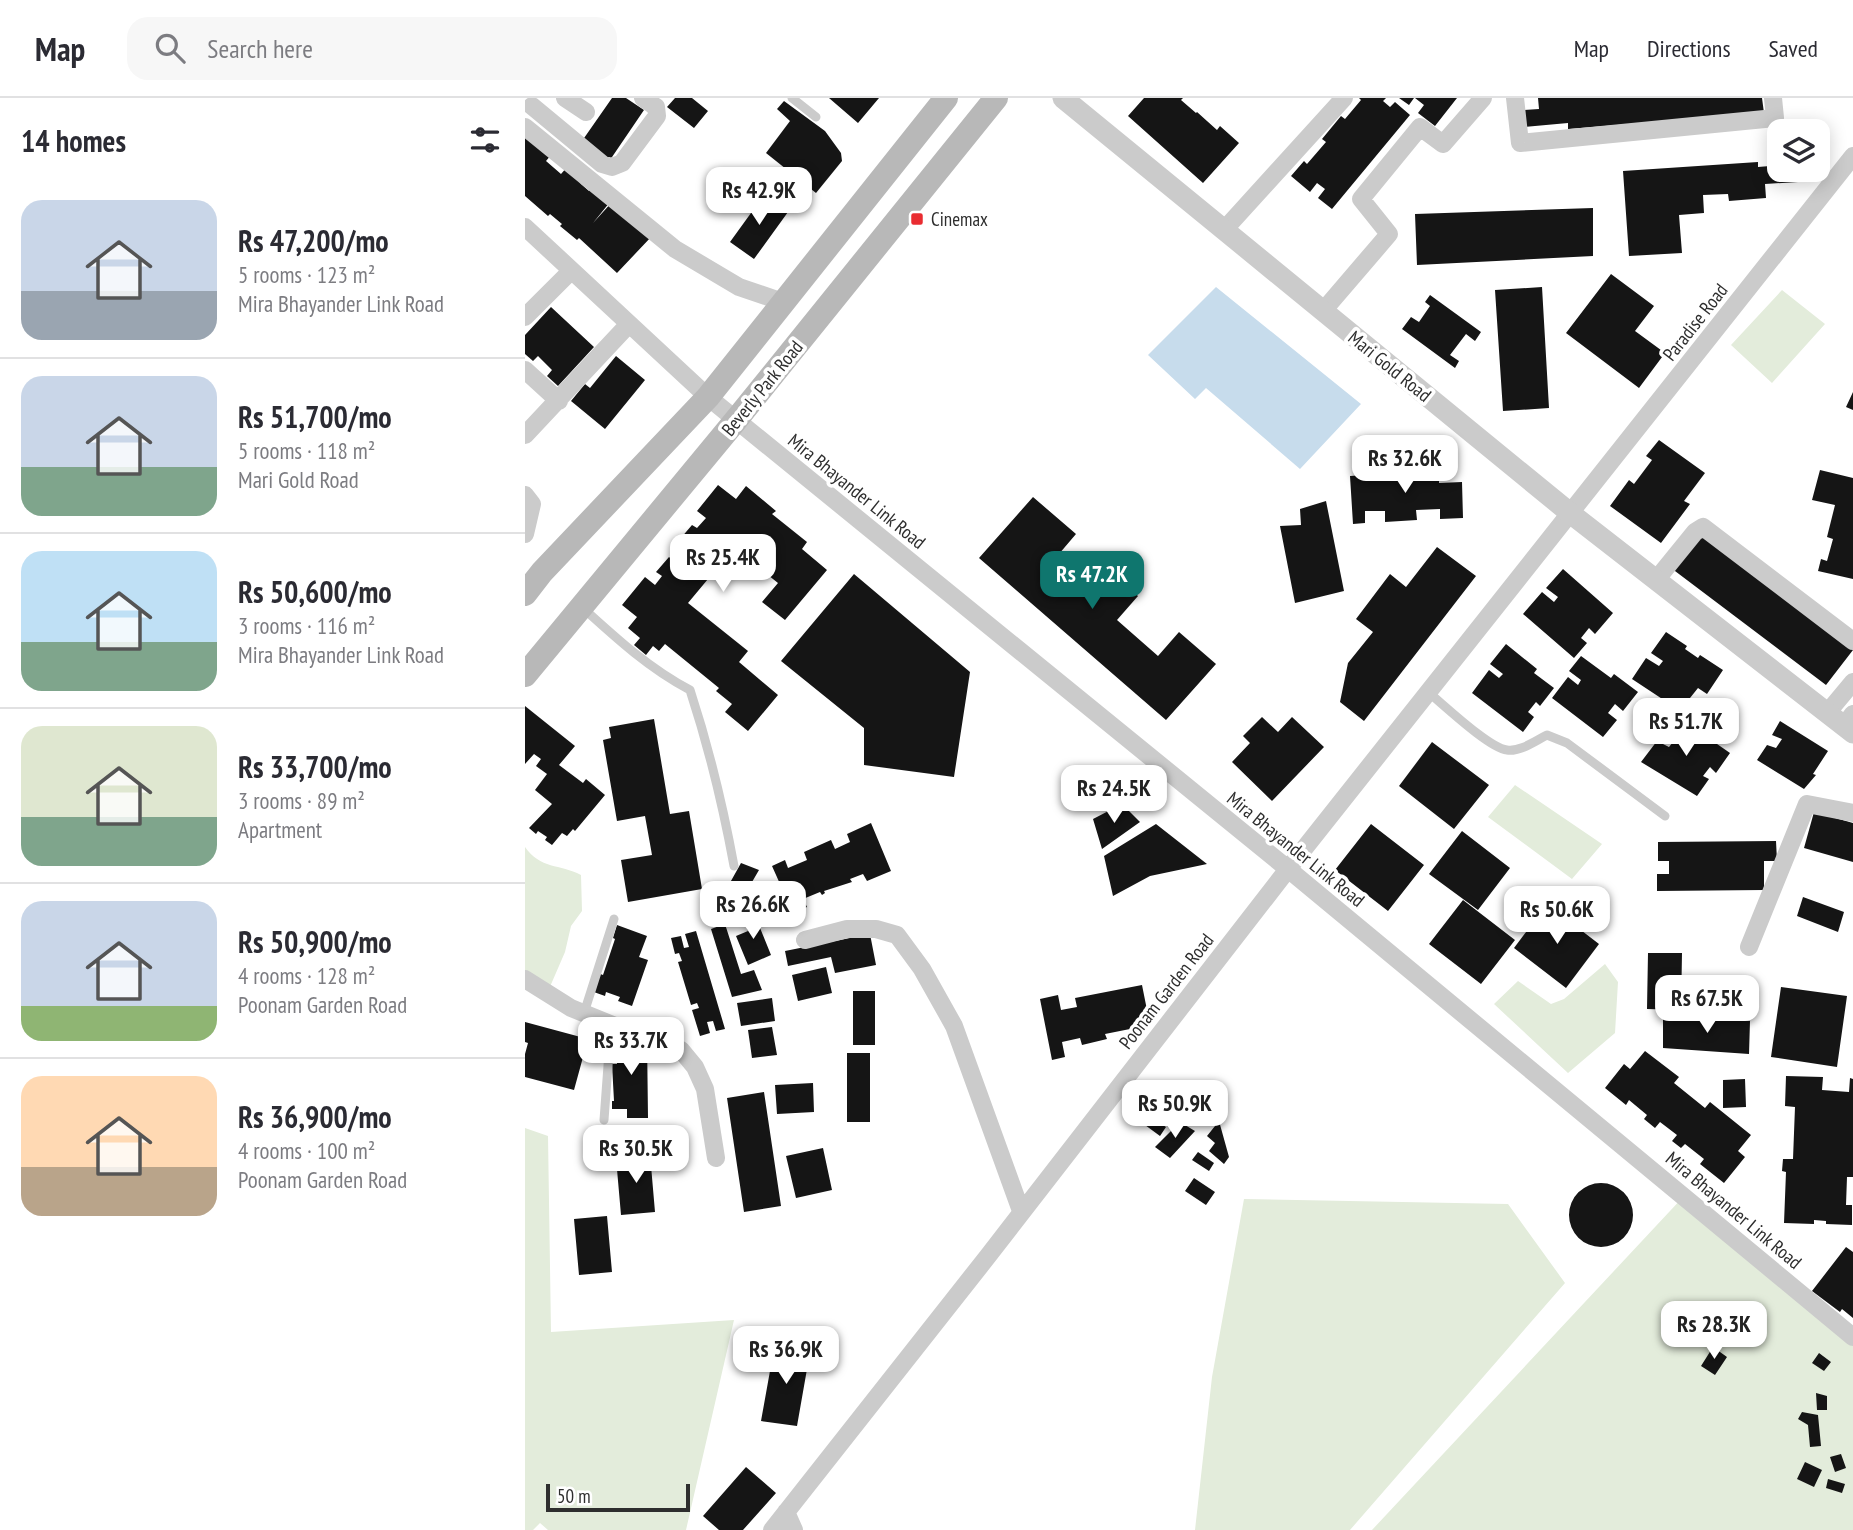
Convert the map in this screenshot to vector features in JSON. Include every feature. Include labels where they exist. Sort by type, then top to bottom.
[{"type":"main road","name":"Beverly Park Road","points":[[529,584],[708,397],[946,98]]},
{"type":"main road","name":"Beverly Park Road","points":[[525,675],[736,420],[996,98]]},
{"type":"street","points":[[565,98],[586,112]]},
{"type":"street","points":[[532,106],[602,164],[612,167],[622,163],[657,117],[656,107],[643,98]]},
{"type":"street","name":"Mari Gold Road","points":[[1063,98],[1570,513],[1844,721]]},
{"type":"street","points":[[1224,230],[1344,98]]},
{"type":"street","points":[[1323,311],[1389,234],[1361,199],[1420,127],[1443,144],[1483,98]]},
{"type":"street","points":[[1515,98],[1520,143],[1775,118],[1773,98]]},
{"type":"street","points":[[525,127],[675,249],[739,288],[783,302]]},
{"type":"street","name":"Paradise Road","points":[[1570,513],[1853,156]]},
{"type":"street","name":"Mira Bhayander Link Road","points":[[525,227],[708,397],[1288,869],[1853,1336]]},
{"type":"street","points":[[525,317],[571,271]]},
{"type":"street","points":[[525,435],[629,324]]},
{"type":"street","points":[[525,370],[559,401]]},
{"type":"street","points":[[525,495],[532,505],[525,534]]},
{"type":"street","name":"Poonam Garden Road","points":[[772,1530],[1570,513]]},
{"type":"street","points":[[1655,580],[1695,532],[1703,527],[1853,641]]},
{"type":"street","points":[[1844,721],[1853,682]]},
{"type":"street","points":[[1749,947],[1807,804],[1853,813]]},
{"type":"street","points":[[805,940],[847,929],[876,929],[897,935],[922,969],[954,1026],[1021,1211]]},
{"type":"street","points":[[525,979],[571,1008],[611,1025],[658,1037],[681,1050],[695,1067],[705,1089],[716,1158]]},
{"type":"street","points":[[786,1512],[794,1530]]},
{"type":"lane","points":[[792,98],[815,117]]},
{"type":"lane","points":[[580,606],[636,655],[669,679],[690,690],[708,745],[734,866]]},
{"type":"lane","points":[[1428,692],[1487,741],[1506,750],[1521,748],[1547,736],[1567,743],[1665,816]]},
{"type":"lane","points":[[584,1013],[614,919]]},
{"type":"lane","points":[[604,1120],[611,1025]]},
{"type":"green space","points":[[1782,290],[1825,324],[1772,383],[1731,345]]},
{"type":"green space","points":[[1515,785],[1602,844],[1572,879],[1488,817]]},
{"type":"green space","points":[[525,847],[544,863],[581,875],[582,911],[571,926],[565,952],[549,989],[525,971]]},
{"type":"green space","points":[[1605,964],[1618,982],[1615,1033],[1568,1073],[1494,1004],[1518,981],[1551,1004],[1564,999]]},
{"type":"green space","points":[[525,1128],[548,1136],[551,1332],[734,1320],[686,1530],[548,1530],[540,1523],[533,1530],[525,1530]]},
{"type":"green space","points":[[1684,1196],[1853,1337],[1853,1530],[1372,1530]]},
{"type":"green space","points":[[1244,1199],[1508,1204],[1565,1283],[1350,1530],[1195,1530],[1212,1377]]},
{"type":"water","points":[[1216,287],[1361,404],[1300,469],[1206,388],[1195,399],[1148,355]]},
{"type":"building","points":[[612,98],[626,98],[644,110],[610,160],[582,141]]},
{"type":"building","points":[[675,98],[692,98],[708,111],[694,128],[667,107]]},
{"type":"building","points":[[829,98],[879,98],[858,123]]},
{"type":"building","points":[[1144,98],[1183,98],[1181,100],[1217,130],[1220,126],[1239,143],[1203,183],[1128,116]]},
{"type":"building","points":[[1359,98],[1386,98],[1383,101],[1390,107],[1395,102],[1410,115],[1332,209],[1318,198],[1325,189],[1317,183],[1310,192],[1291,176],[1304,161],[1307,164],[1326,142],[1322,139],[1341,116],[1345,119],[1361,100]]},
{"type":"building","points":[[1399,98],[1414,98],[1409,105]]},
{"type":"building","points":[[1415,98],[1457,98],[1435,126],[1418,113],[1424,105]]},
{"type":"building","points":[[1538,98],[1762,98],[1764,113],[1568,129],[1568,123],[1524,127],[1522,110],[1539,109]]},
{"type":"building","points":[[784,101],[825,131],[841,153],[842,161],[816,193],[766,153],[790,121],[777,109]]},
{"type":"building","points":[[525,133],[551,155],[546,161],[561,174],[568,166],[589,191],[593,187],[610,202],[593,223],[613,201],[652,236],[617,273],[579,238],[577,240],[560,226],[562,224],[525,196]]},
{"type":"building","points":[[1758,162],[1758,167],[1767,166],[1767,182],[1798,182],[1765,184],[1766,198],[1729,201],[1728,194],[1703,195],[1704,213],[1679,215],[1682,253],[1629,256],[1623,171]]},
{"type":"building","points":[[764,195],[788,212],[754,259],[730,242]]},
{"type":"building","points":[[1593,208],[1593,256],[1417,265],[1415,214]]},
{"type":"building","points":[[1611,274],[1654,306],[1635,331],[1665,353],[1639,388],[1566,333]]},
{"type":"building","points":[[1542,287],[1549,408],[1503,411],[1495,290]]},
{"type":"building","points":[[1430,295],[1481,332],[1475,341],[1466,334],[1450,355],[1459,361],[1455,368],[1402,329],[1411,317],[1419,322],[1430,306],[1425,302]]},
{"type":"building","points":[[551,307],[594,347],[558,386],[547,376],[552,370],[538,356],[533,361],[525,354],[525,335]]},
{"type":"building","points":[[616,356],[645,380],[605,429],[571,401],[585,384],[590,388]]},
{"type":"building","points":[[1853,392],[1853,410],[1846,407]]},
{"type":"building","points":[[1659,440],[1705,473],[1684,501],[1690,504],[1661,543],[1610,506],[1629,480],[1634,484],[1652,460],[1646,456]]},
{"type":"building","points":[[1439,466],[1439,483],[1462,482],[1463,518],[1440,519],[1440,509],[1416,510],[1417,520],[1385,522],[1385,511],[1365,511],[1365,523],[1353,524],[1350,476],[1394,473],[1394,468]]},
{"type":"building","points":[[1820,470],[1853,478],[1853,579],[1818,571],[1821,559],[1827,561],[1833,539],[1827,537],[1835,505],[1812,500]]},
{"type":"building","points":[[718,485],[736,499],[746,486],[776,511],[772,514],[807,542],[802,549],[827,570],[785,620],[762,602],[778,583],[744,556],[748,551],[738,543],[688,603],[748,651],[739,662],[778,695],[748,731],[725,712],[732,704],[716,691],[719,688],[665,644],[659,651],[653,646],[646,655],[634,645],[640,638],[628,628],[637,617],[622,605],[645,577],[655,585],[662,576],[656,572],[669,557],[676,563],[684,554],[674,546],[692,525],[697,528],[706,518],[697,511]]},
{"type":"building","points":[[1033,497],[1076,534],[1053,561],[1088,592],[1108,569],[1138,596],[1117,620],[1158,656],[1179,632],[1216,664],[1166,720],[979,558]]},
{"type":"building","points":[[1326,501],[1344,591],[1295,603],[1280,526],[1301,525],[1300,509]]},
{"type":"building","points":[[1700,530],[1853,644],[1853,650],[1826,685],[1671,568]]},
{"type":"building","points":[[1437,547],[1476,576],[1364,721],[1340,702],[1348,663],[1373,632],[1356,619],[1390,574],[1406,587]]},
{"type":"building","points":[[1563,569],[1613,613],[1595,634],[1589,628],[1581,638],[1587,643],[1574,658],[1523,614],[1542,592],[1554,602],[1558,597],[1546,588]]},
{"type":"building","points":[[854,574],[970,672],[954,777],[864,765],[864,728],[781,661]]},
{"type":"building","points":[[1666,632],[1687,646],[1685,649],[1698,658],[1700,655],[1723,670],[1707,694],[1698,688],[1690,698],[1697,702],[1688,716],[1632,679],[1646,658],[1659,666],[1663,661],[1651,653]]},
{"type":"building","points":[[1506,644],[1537,669],[1534,673],[1554,688],[1540,706],[1536,702],[1528,712],[1534,717],[1523,732],[1472,693],[1489,670],[1499,678],[1503,674],[1490,664]]},
{"type":"building","points":[[1581,656],[1611,678],[1614,674],[1638,692],[1623,711],[1615,704],[1608,713],[1617,720],[1603,737],[1552,698],[1568,677],[1578,685],[1581,680],[1569,671]]},
{"type":"building","points":[[525,706],[575,746],[559,765],[583,783],[586,779],[605,795],[575,831],[573,829],[567,836],[562,833],[552,845],[545,840],[547,837],[538,831],[536,834],[529,828],[552,804],[535,790],[547,774],[536,766],[541,759],[534,754],[525,764]]},
{"type":"building","points":[[1262,717],[1278,732],[1292,717],[1324,747],[1272,801],[1232,762],[1250,743],[1243,736]]},
{"type":"building","points":[[654,719],[670,814],[689,811],[702,889],[628,902],[621,860],[652,855],[645,816],[617,821],[603,740],[611,738],[609,727]]},
{"type":"building","points":[[1684,721],[1730,753],[1716,773],[1710,767],[1703,776],[1709,779],[1697,796],[1641,762],[1657,741],[1669,747],[1673,742],[1663,734]]},
{"type":"building","points":[[1780,721],[1828,751],[1813,774],[1816,775],[1804,789],[1757,760],[1767,745],[1776,748],[1782,739],[1772,735]]},
{"type":"building","points":[[1432,742],[1489,785],[1454,829],[1399,786]]},
{"type":"building","points":[[1122,804],[1140,822],[1102,849],[1093,819]]},
{"type":"building","points":[[1814,812],[1853,823],[1853,862],[1804,848]]},
{"type":"building","points":[[871,823],[891,871],[867,881],[863,874],[850,879],[852,882],[824,891],[822,895],[820,892],[803,899],[807,907],[793,913],[772,866],[785,860],[788,868],[807,860],[804,852],[831,840],[835,849],[850,842],[847,834]]},
{"type":"building","points":[[1156,824],[1207,864],[1150,876],[1113,896],[1104,856]]},
{"type":"building","points":[[1371,824],[1424,865],[1388,911],[1335,870]]},
{"type":"building","points":[[1462,831],[1510,868],[1478,910],[1429,874]]},
{"type":"building","points":[[1776,841],[1777,861],[1764,861],[1764,890],[1657,891],[1657,874],[1669,874],[1669,861],[1658,861],[1658,842]]},
{"type":"building","points":[[741,863],[759,870],[730,920],[712,915]]},
{"type":"building","points":[[1803,897],[1844,912],[1838,932],[1797,916]]},
{"type":"building","points":[[1463,900],[1515,940],[1481,984],[1429,944]]},
{"type":"building","points":[[1547,904],[1599,944],[1566,988],[1514,948]]},
{"type":"building","points":[[754,913],[771,955],[748,965],[736,936],[748,931],[742,917]]},
{"type":"building","points":[[725,924],[741,974],[754,970],[762,990],[732,997],[711,929]]},
{"type":"building","points":[[617,925],[647,936],[639,957],[648,960],[632,1006],[618,1001],[620,997],[591,991],[598,973],[603,975]]},
{"type":"building","points":[[696,931],[725,1029],[716,1031],[713,1021],[707,1022],[710,1033],[700,1036],[692,1010],[699,1008],[697,1003],[691,1005],[678,962],[682,961],[679,953],[675,954],[671,938],[681,936],[684,948],[689,947],[685,934]]},
{"type":"building","points":[[870,934],[876,965],[835,973],[831,957],[788,966],[785,951]]},
{"type":"building","points":[[1648,953],[1682,953],[1681,1010],[1647,1009]]},
{"type":"building","points":[[826,967],[832,993],[798,1001],[792,975]]},
{"type":"building","points":[[1142,985],[1150,1025],[1105,1034],[1107,1039],[1082,1045],[1080,1038],[1062,1042],[1065,1057],[1052,1060],[1040,999],[1058,995],[1061,1010],[1077,1007],[1075,998]]},
{"type":"building","points":[[1781,987],[1847,996],[1837,1067],[1771,1057]]},
{"type":"building","points":[[853,991],[875,991],[875,1045],[853,1045]]},
{"type":"building","points":[[772,998],[775,1021],[741,1026],[737,1003]]},
{"type":"building","points":[[1663,1017],[1750,1021],[1749,1054],[1663,1048]]},
{"type":"building","points":[[525,1022],[588,1039],[574,1090],[525,1077],[528,1043],[525,1042]]},
{"type":"building","points":[[772,1027],[777,1055],[752,1058],[748,1030]]},
{"type":"building","points":[[613,1037],[647,1037],[648,1118],[627,1118],[627,1109],[612,1109],[612,1064],[617,1064],[617,1047],[613,1047]]},
{"type":"building","points":[[1645,1051],[1679,1077],[1674,1083],[1705,1108],[1710,1102],[1751,1135],[1738,1151],[1745,1157],[1724,1183],[1700,1164],[1704,1159],[1685,1144],[1681,1148],[1672,1141],[1677,1135],[1660,1122],[1655,1128],[1644,1119],[1647,1115],[1629,1100],[1626,1105],[1605,1088],[1624,1064],[1630,1069]]},
{"type":"building","points":[[847,1053],[870,1053],[870,1122],[847,1122]]},
{"type":"building","points":[[1786,1076],[1823,1077],[1822,1090],[1849,1092],[1850,1078],[1853,1079],[1853,1177],[1847,1177],[1846,1205],[1852,1205],[1852,1225],[1826,1224],[1826,1221],[1814,1220],[1814,1224],[1784,1223],[1786,1172],[1782,1171],[1783,1159],[1793,1159],[1795,1107],[1785,1106]]},
{"type":"building","points":[[1745,1079],[1746,1107],[1723,1108],[1723,1080]]},
{"type":"building","points":[[813,1083],[814,1112],[777,1114],[775,1085]]},
{"type":"building","points":[[1179,1089],[1189,1098],[1181,1107],[1171,1099]]},
{"type":"building","points":[[764,1092],[781,1206],[744,1212],[727,1098]]},
{"type":"building","points":[[1191,1103],[1205,1113],[1196,1125],[1182,1115]]},
{"type":"building","points":[[1151,1117],[1166,1127],[1160,1136],[1145,1125]]},
{"type":"building","points":[[1219,1121],[1229,1157],[1224,1164],[1209,1151],[1215,1143],[1207,1136]]},
{"type":"building","points":[[1180,1122],[1195,1131],[1170,1158],[1155,1147]]},
{"type":"building","points":[[823,1148],[832,1190],[796,1198],[786,1156]]},
{"type":"building","points":[[1198,1152],[1214,1163],[1209,1171],[1192,1160]]},
{"type":"building","points":[[650,1154],[655,1212],[621,1215],[616,1158]]},
{"type":"building","points":[[1194,1178],[1215,1192],[1206,1205],[1185,1191]]},
{"type":"building","points":[[1595,1183],[1607,1183],[1624,1192],[1631,1203],[1631,1227],[1624,1238],[1607,1247],[1595,1247],[1583,1242],[1574,1233],[1569,1221],[1569,1209],[1574,1197],[1583,1188]]},
{"type":"building","points":[[607,1216],[612,1272],[579,1275],[574,1219]]},
{"type":"building","points":[[1846,1247],[1853,1252],[1853,1318],[1842,1309],[1840,1312],[1812,1291]]},
{"type":"building","points":[[775,1343],[810,1352],[797,1426],[761,1421]]},
{"type":"building","points":[[1713,1347],[1727,1357],[1715,1375],[1701,1366]]},
{"type":"building","points":[[1819,1353],[1831,1362],[1824,1371],[1812,1363]]},
{"type":"building","points":[[1816,1393],[1827,1396],[1827,1410],[1817,1410]]},
{"type":"building","points":[[1802,1412],[1818,1415],[1821,1446],[1810,1447],[1808,1425],[1798,1419]]},
{"type":"building","points":[[1841,1454],[1846,1468],[1835,1472],[1830,1457]]},
{"type":"building","points":[[1805,1462],[1822,1470],[1814,1487],[1797,1479]]},
{"type":"building","points":[[746,1467],[776,1493],[743,1530],[719,1530],[703,1516]]},
{"type":"building","points":[[1828,1479],[1845,1484],[1842,1493],[1826,1488]]},
{"type":"place","name":"Cinemax","points":[[917,219]]}]
